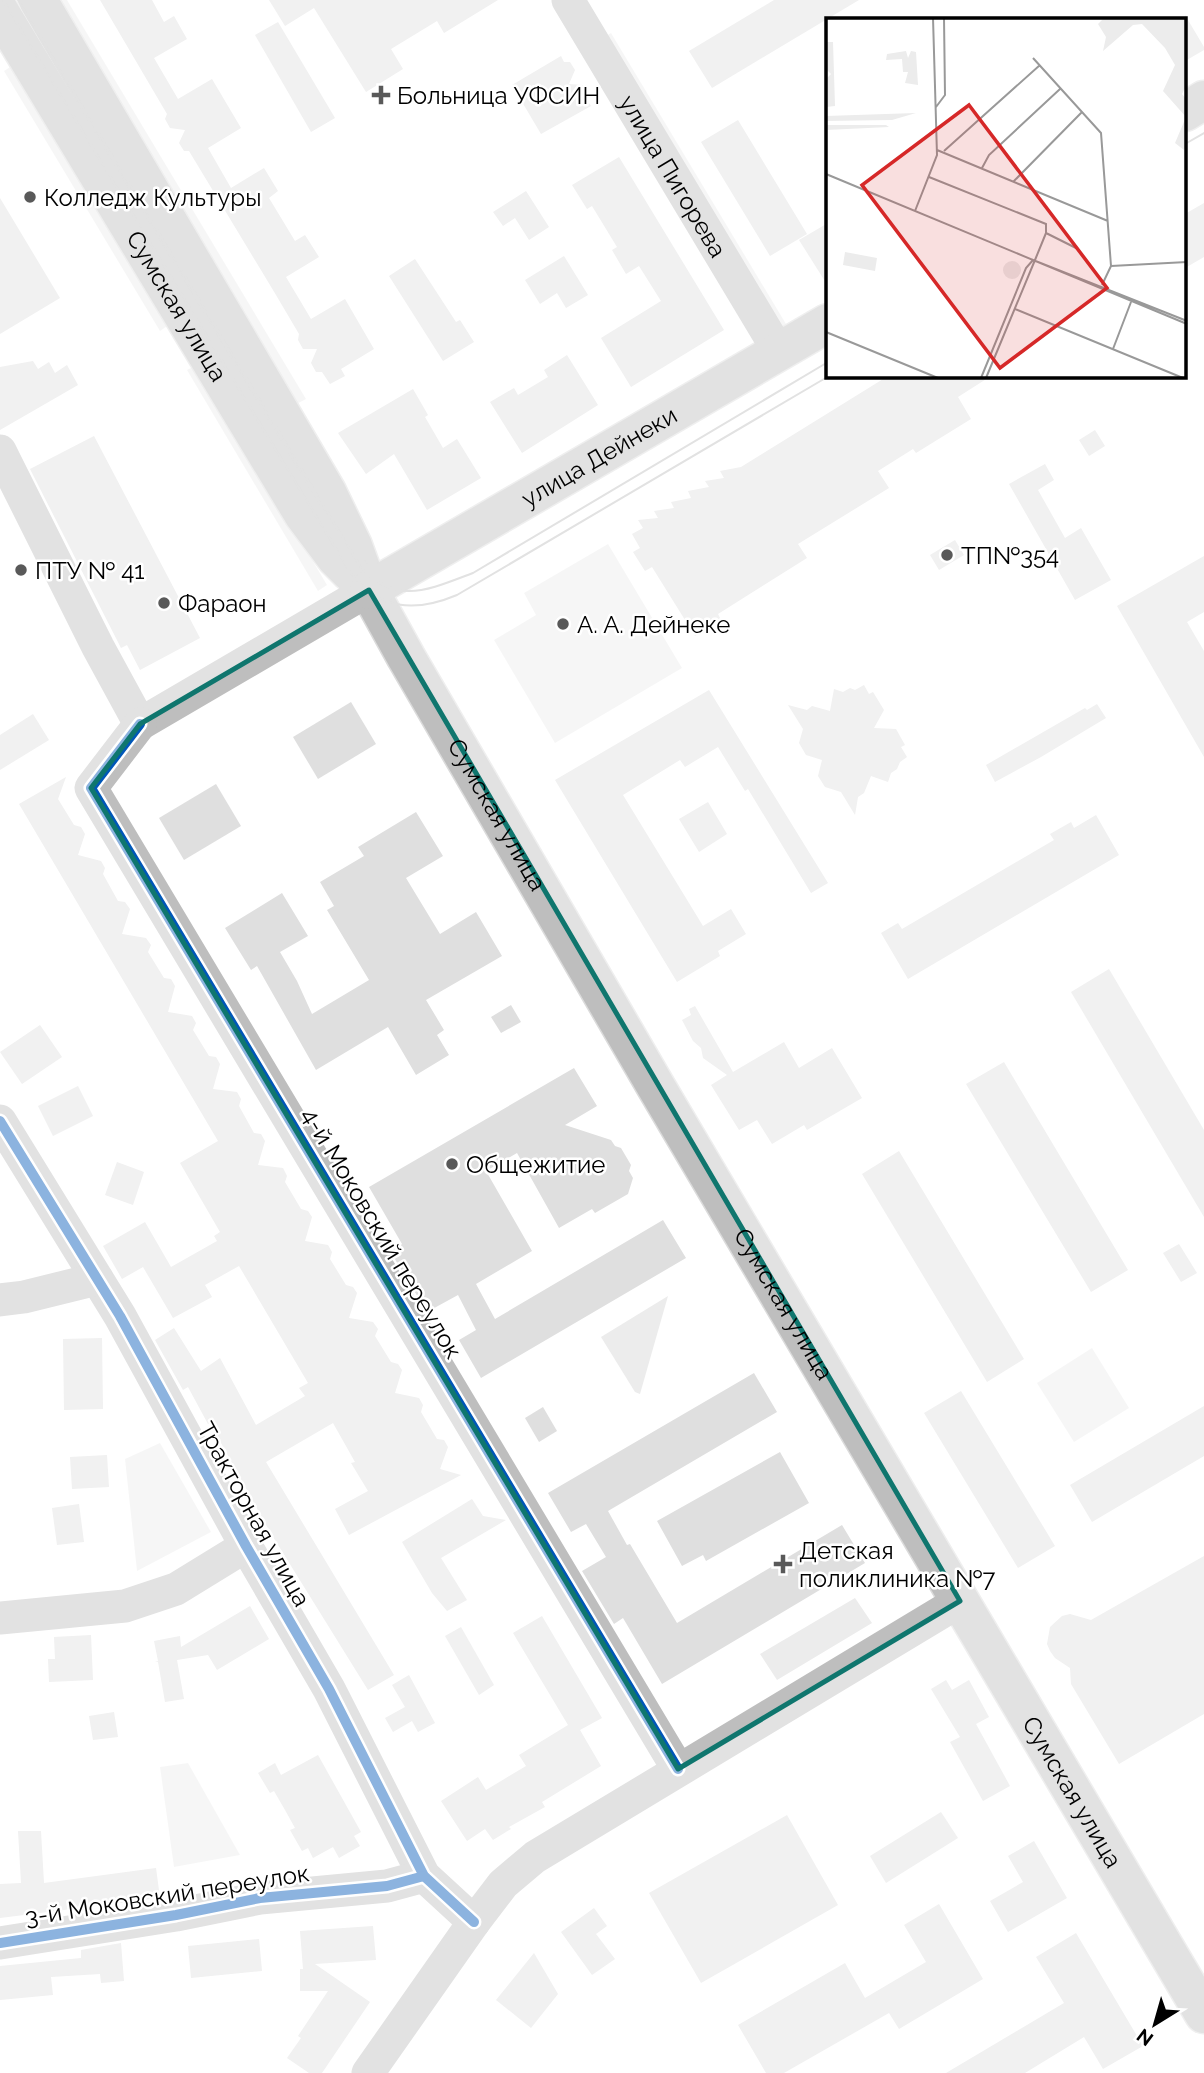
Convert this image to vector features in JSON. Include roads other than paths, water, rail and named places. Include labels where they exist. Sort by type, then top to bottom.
[{"type":"main road","name":"Сумская улица","points":[[38,0],[327,492],[354,546],[369,590],[655,1085],[1204,2014]]},
{"type":"main road","name":"Сумская улица","points":[[6,36],[303,514],[336,558],[369,590]]},
{"type":"main road","points":[[1186,111],[1204,100]]},
{"type":"main road","name":"улица Дейнеки","points":[[369,590],[826,324]]},
{"type":"street","name":"улица Пигорева","points":[[568,0],[779,352]]},
{"type":"street","points":[[0,451],[140,724],[369,590]]},
{"type":"street","name":"4-й Моковский переулок","points":[[140,724],[91,789],[678,1769]]},
{"type":"street","name":"Тракторная улица","points":[[0,1121],[120,1316],[246,1546],[329,1689],[424,1876],[474,1922]]},
{"type":"street","points":[[0,1300],[24,1297],[97,1279]]},
{"type":"street","points":[[0,1618],[125,1606],[176,1589],[246,1546]]},
{"type":"street","points":[[368,2073],[503,1884],[535,1857],[960,1601]]},
{"type":"street","name":"3-й Моковский переулок","points":[[0,1943],[176,1915],[260,1898],[387,1886],[424,1876]]},
{"type":"tram line","points":[[3,0],[350,572],[361,585],[386,601],[412,606],[457,595],[826,378]]},
{"type":"tram line","points":[[18,0],[360,566],[373,579],[387,587],[414,591],[428,589],[473,573],[826,363]]},
{"type":"tram line","points":[[1186,143],[1204,133]]},
{"type":"place","name":"Больница УФСИН","points":[[381,95]]},
{"type":"place","name":"Колледж Культуры","points":[[30,197]]},
{"type":"place","name":"ТП№354","points":[[947,555]]},
{"type":"place","name":"ПТУ № 41","points":[[21,570]]},
{"type":"place","name":"Фараон","points":[[164,603]]},
{"type":"place","name":"А. А. Дейнеке","points":[[563,624]]},
{"type":"place","name":"Общежитие","points":[[452,1164]]},
{"type":"place","name":"Детская поликлиника №7","points":[[783,1564]]}]
